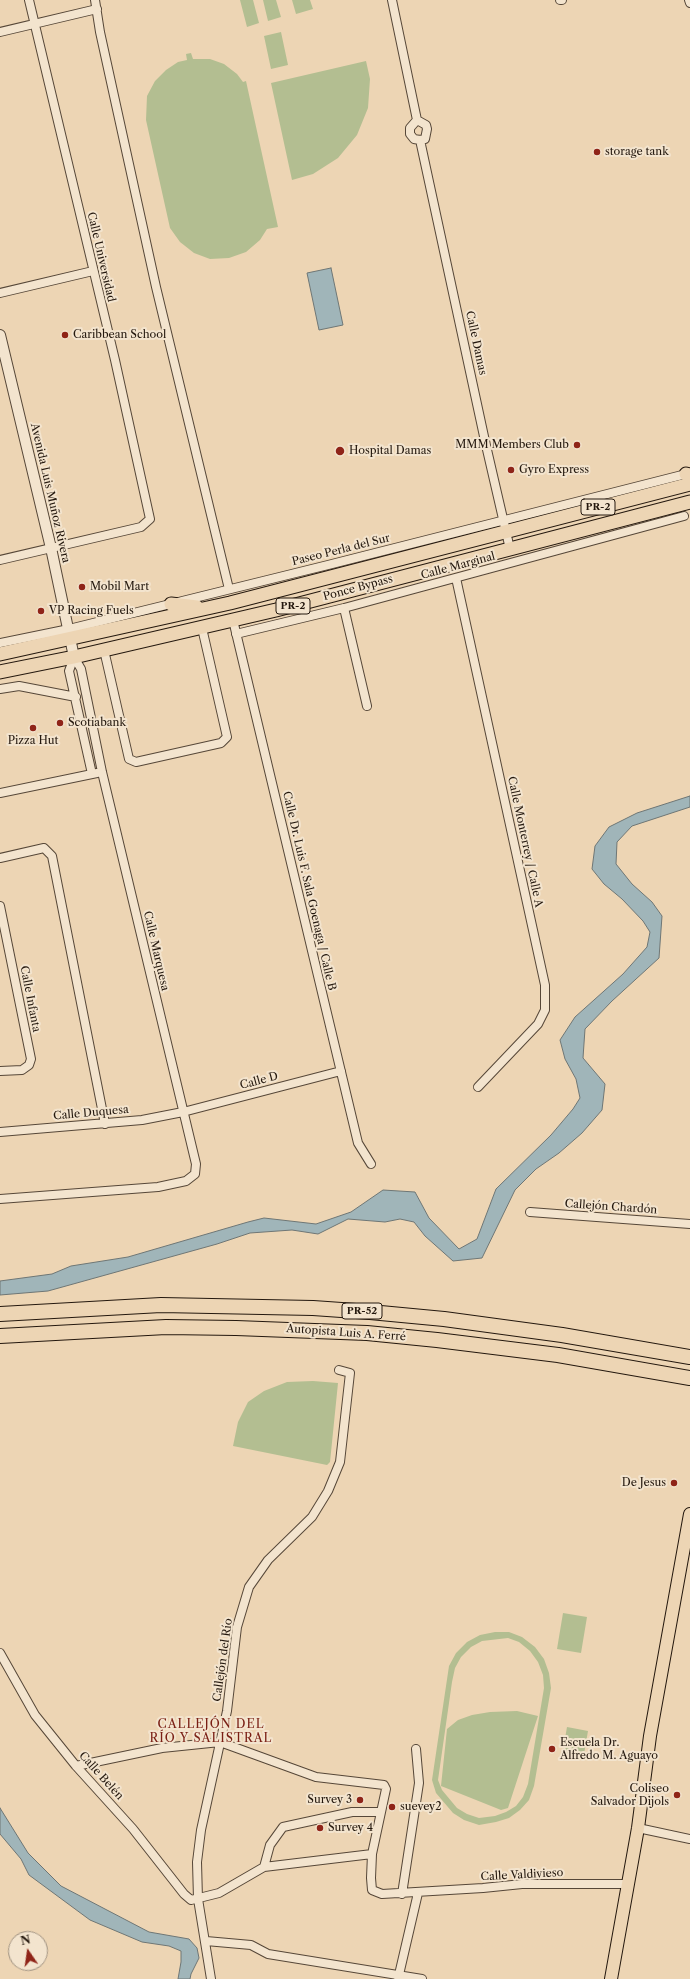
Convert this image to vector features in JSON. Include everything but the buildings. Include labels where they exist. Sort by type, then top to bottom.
[{"type":"highway","name":"Ponce Bypass","points":[[0,654],[70,634],[207,608],[505,526],[689,478]]},
{"type":"highway","name":"Ponce Bypass","points":[[0,672],[202,628],[688,506]]},
{"type":"highway","points":[[171,604],[207,608]]},
{"type":"highway","name":"Autopista Luis A. Ferré","points":[[0,1314],[161,1305],[313,1308],[444,1319],[562,1335],[690,1356]]},
{"type":"highway","name":"Autopista Luis A. Ferré","points":[[0,1336],[166,1328],[236,1328],[367,1334],[437,1340],[558,1356],[690,1378]]},
{"type":"main road","points":[[611,1979],[638,1828],[650,1736],[690,1514]]},
{"type":"street","name":"Calle Universidad","points":[[29,0],[150,519],[141,527],[51,548]]},
{"type":"street","points":[[95,0],[100,32],[156,287],[229,589]]},
{"type":"street","name":"Calle Damas","points":[[392,0],[417,120],[426,125],[428,129],[425,139],[414,139],[410,134],[410,128],[417,120]]},
{"type":"street","points":[[0,32],[97,9]]},
{"type":"street","name":"Calle Damas","points":[[420,140],[510,550]]},
{"type":"street","points":[[0,293],[93,270]]},
{"type":"street","name":"Avenida Luis Muñoz Rivera","points":[[0,335],[51,548],[74,657]]},
{"type":"street","name":"Calle Marginal","points":[[236,634],[344,608],[456,578],[688,506]]},
{"type":"street","name":"Paseo Perla del Sur","points":[[0,643],[70,634],[171,604],[229,589],[505,526]]},
{"type":"street","points":[[0,560],[51,548]]},
{"type":"street","name":"Calle Monterrey / Calle A","points":[[456,578],[545,985],[545,1010],[538,1024],[478,1087]]},
{"type":"street","points":[[344,608],[366,706]]},
{"type":"street","name":"Calle Dr. Luis F. Sala Goenaga / Calle B","points":[[233,620],[358,1143],[371,1164]]},
{"type":"street","points":[[104,650],[129,759],[136,762],[221,743],[227,737],[202,628]]},
{"type":"street","points":[[74,657],[70,671],[92,774]]},
{"type":"street","name":"Calle Marquesa","points":[[0,1199],[158,1187],[186,1181],[195,1174],[196,1164],[102,772],[81,669],[74,657]]},
{"type":"street","points":[[0,689],[19,686],[76,697]]},
{"type":"street","points":[[83,735],[95,733]]},
{"type":"street","points":[[0,793],[102,772]]},
{"type":"street","points":[[0,858],[44,848],[52,856],[105,1124]]},
{"type":"street","name":"Calle Infanta","points":[[0,906],[31,1059],[29,1065],[22,1070],[0,1071]]},
{"type":"street","name":"Calle D","points":[[183,1112],[341,1071]]},
{"type":"street","name":"Calle Duquesa","points":[[0,1132],[142,1120],[183,1112]]},
{"type":"street","name":"Callejón Chardón","points":[[530,1212],[690,1224]]},
{"type":"street","name":"Callejón del Río","points":[[211,1979],[198,1899],[197,1862],[201,1830],[227,1711],[237,1627],[249,1587],[268,1560],[312,1517],[328,1491],[340,1462],[350,1373],[339,1370]]},
{"type":"street","name":"Calle Belén","points":[[0,1653],[35,1715],[76,1766],[133,1829],[184,1894],[191,1900],[198,1899]]},
{"type":"street","points":[[76,1766],[162,1748],[220,1742],[316,1777],[384,1785],[386,1789],[372,1854],[264,1866],[219,1893],[198,1899]]},
{"type":"street","points":[[402,1894],[419,1783],[416,1749]]},
{"type":"street","points":[[264,1866],[270,1845],[283,1827],[352,1812],[381,1812]]},
{"type":"street","points":[[638,1828],[690,1839]]},
{"type":"street","name":"Calle Valdivieso","points":[[372,1854],[372,1890],[382,1894],[418,1893],[522,1884],[627,1884]]},
{"type":"street","points":[[398,1977],[418,1893]]},
{"type":"street","points":[[206,1941],[251,1945],[268,1954],[398,1977],[422,1979]]},
{"type":"green space","points":[[240,0],[253,0],[259,23],[247,27]]},
{"type":"green space","points":[[263,0],[276,0],[281,17],[268,21]]},
{"type":"green space","points":[[292,0],[310,0],[313,9],[296,14]]},
{"type":"green space","points":[[281,32],[288,65],[271,69],[264,36]]},
{"type":"green space","points":[[191,53],[193,59],[210,59],[224,64],[237,74],[243,82],[246,81],[278,227],[267,229],[260,240],[246,252],[229,258],[210,259],[194,253],[180,242],[170,228],[146,120],[147,96],[155,81],[166,70],[178,62],[187,60],[186,54]]},
{"type":"green space","points":[[366,61],[370,79],[368,108],[357,135],[338,158],[313,174],[292,180],[271,83]]},
{"type":"green space","points":[[313,1381],[338,1383],[330,1462],[327,1465],[233,1446],[238,1422],[248,1402],[264,1391],[287,1382]]},
{"type":"green space","points":[[563,1613],[587,1617],[581,1653],[557,1649]]},
{"type":"green space","points":[[495,1632],[509,1632],[522,1637],[535,1647],[544,1659],[549,1673],[551,1688],[534,1786],[529,1800],[520,1810],[509,1818],[479,1825],[464,1820],[453,1813],[436,1793],[432,1780],[449,1666],[456,1653],[467,1642],[480,1635]],"holes":[[[508,1638],[519,1642],[530,1651],[538,1662],[543,1675],[544,1688],[528,1784],[523,1797],[516,1806],[495,1816],[479,1818],[467,1814],[457,1808],[442,1790],[438,1780],[455,1668],[461,1657],[471,1647],[482,1641]]]},
{"type":"green space","points":[[517,1711],[538,1716],[508,1808],[501,1810],[441,1786],[447,1729],[458,1720],[472,1715],[490,1712]]},
{"type":"green space","points":[[567,1727],[588,1731],[583,1760],[562,1756]]},
{"type":"shaded area","points":[[331,268],[343,325],[319,330],[307,273]]},
{"type":"shaded area","points":[[690,796],[690,807],[632,826],[617,842],[616,864],[632,884],[652,902],[662,916],[659,958],[612,1001],[585,1029],[583,1058],[605,1084],[602,1110],[582,1133],[559,1153],[536,1169],[515,1190],[482,1258],[453,1261],[425,1236],[414,1222],[400,1219],[385,1222],[348,1219],[318,1234],[292,1230],[250,1233],[217,1244],[48,1291],[0,1295],[0,1281],[52,1274],[71,1266],[128,1257],[264,1218],[316,1224],[351,1212],[383,1190],[415,1192],[429,1218],[459,1249],[477,1239],[496,1189],[551,1135],[573,1109],[580,1098],[576,1079],[565,1059],[560,1040],[575,1017],[623,974],[647,947],[650,932],[643,921],[622,899],[604,884],[592,869],[595,846],[609,827],[637,813]]},
{"type":"shaded area","points":[[0,1808],[28,1853],[61,1886],[149,1932],[189,1939],[197,1948],[199,1958],[190,1979],[178,1979],[181,1951],[169,1946],[142,1942],[90,1920],[29,1875],[21,1859],[0,1834]]},
{"type":"place","name":"storage tank","points":[[597,152]]},
{"type":"place","name":"Caribbean School","points":[[65,335]]},
{"type":"place","name":"MMM Members Club","points":[[577,445]]},
{"type":"place","name":"Hospital Damas","points":[[340,451]]},
{"type":"place","name":"Gyro Express","points":[[511,470]]},
{"type":"place","name":"Mobil Mart","points":[[82,587]]},
{"type":"place","name":"VP Racing Fuels","points":[[41,611]]},
{"type":"place","name":"Scotiabank","points":[[60,723]]},
{"type":"place","name":"Pizza Hut","points":[[33,728]]},
{"type":"place","name":"De Jesus","points":[[674,1483]]},
{"type":"place","name":"Escuela Dr. Alfredo M. Aguayo","points":[[552,1749]]},
{"type":"place","name":"Coliseo Salvador Dijols","points":[[677,1795]]},
{"type":"place","name":"Survey 3","points":[[360,1800]]},
{"type":"place","name":"suevey2","points":[[392,1807]]},
{"type":"place","name":"Survey 4","points":[[320,1828]]},
{"type":"district","name":"CALLEJÓN DEL RÍO Y SALISTRAL","points":[[211,1732]]}]
